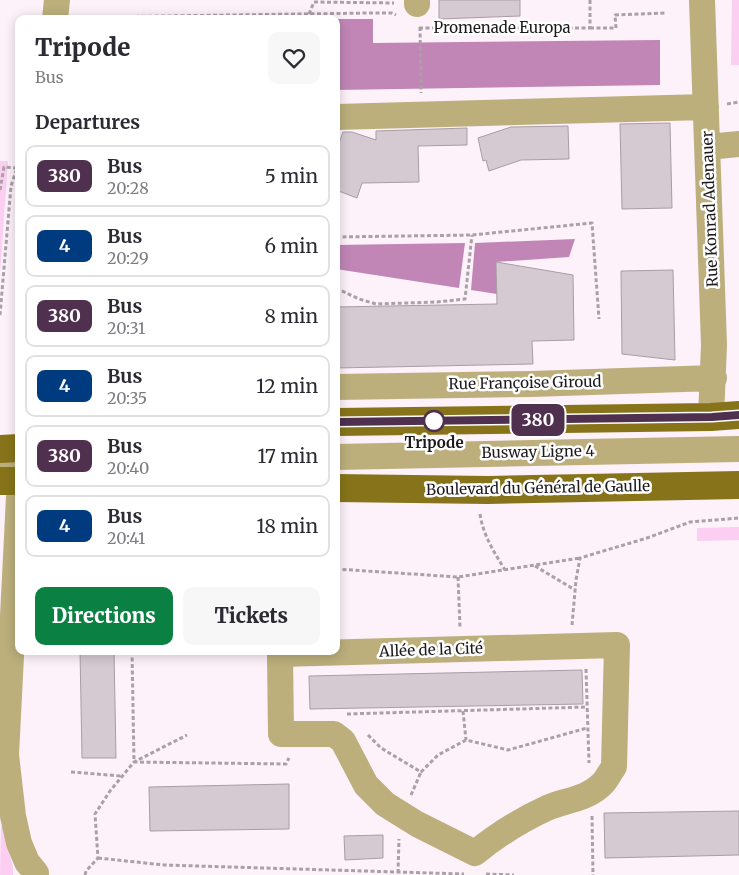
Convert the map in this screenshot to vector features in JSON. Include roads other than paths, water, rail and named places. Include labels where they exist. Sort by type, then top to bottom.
[{"type":"main road","points":[[340,422],[712,417],[739,415]]},
{"type":"main road","points":[[0,449],[15,448]]},
{"type":"main road","points":[[0,481],[15,481]]},
{"type":"main road","name":"Boulevard du Général de Gaulle","points":[[340,488],[488,490],[739,484]]},
{"type":"street","points":[[55,15],[57,0]]},
{"type":"street","name":"Rue Konrad Adenauer","points":[[702,0],[714,378],[712,417]]},
{"type":"street","points":[[340,117],[706,107]]},
{"type":"street","points":[[708,147],[739,144]]},
{"type":"street","name":"Rue Françoise Giroud","points":[[340,387],[530,384],[714,378]]},
{"type":"street","name":"Busway Ligne 4","points":[[340,457],[739,448]]},
{"type":"street","points":[[0,466],[15,465]]},
{"type":"street","points":[[15,568],[6,755],[18,843],[27,862],[38,874]]},
{"type":"street","name":"Allée de la Cité","points":[[280,655],[281,734],[334,734],[343,741],[366,785],[386,804],[479,867],[494,837],[548,808],[583,797],[602,784],[614,767],[617,645],[340,652]]},
{"type":"place","name":"Tripode","points":[[434,421]]}]
